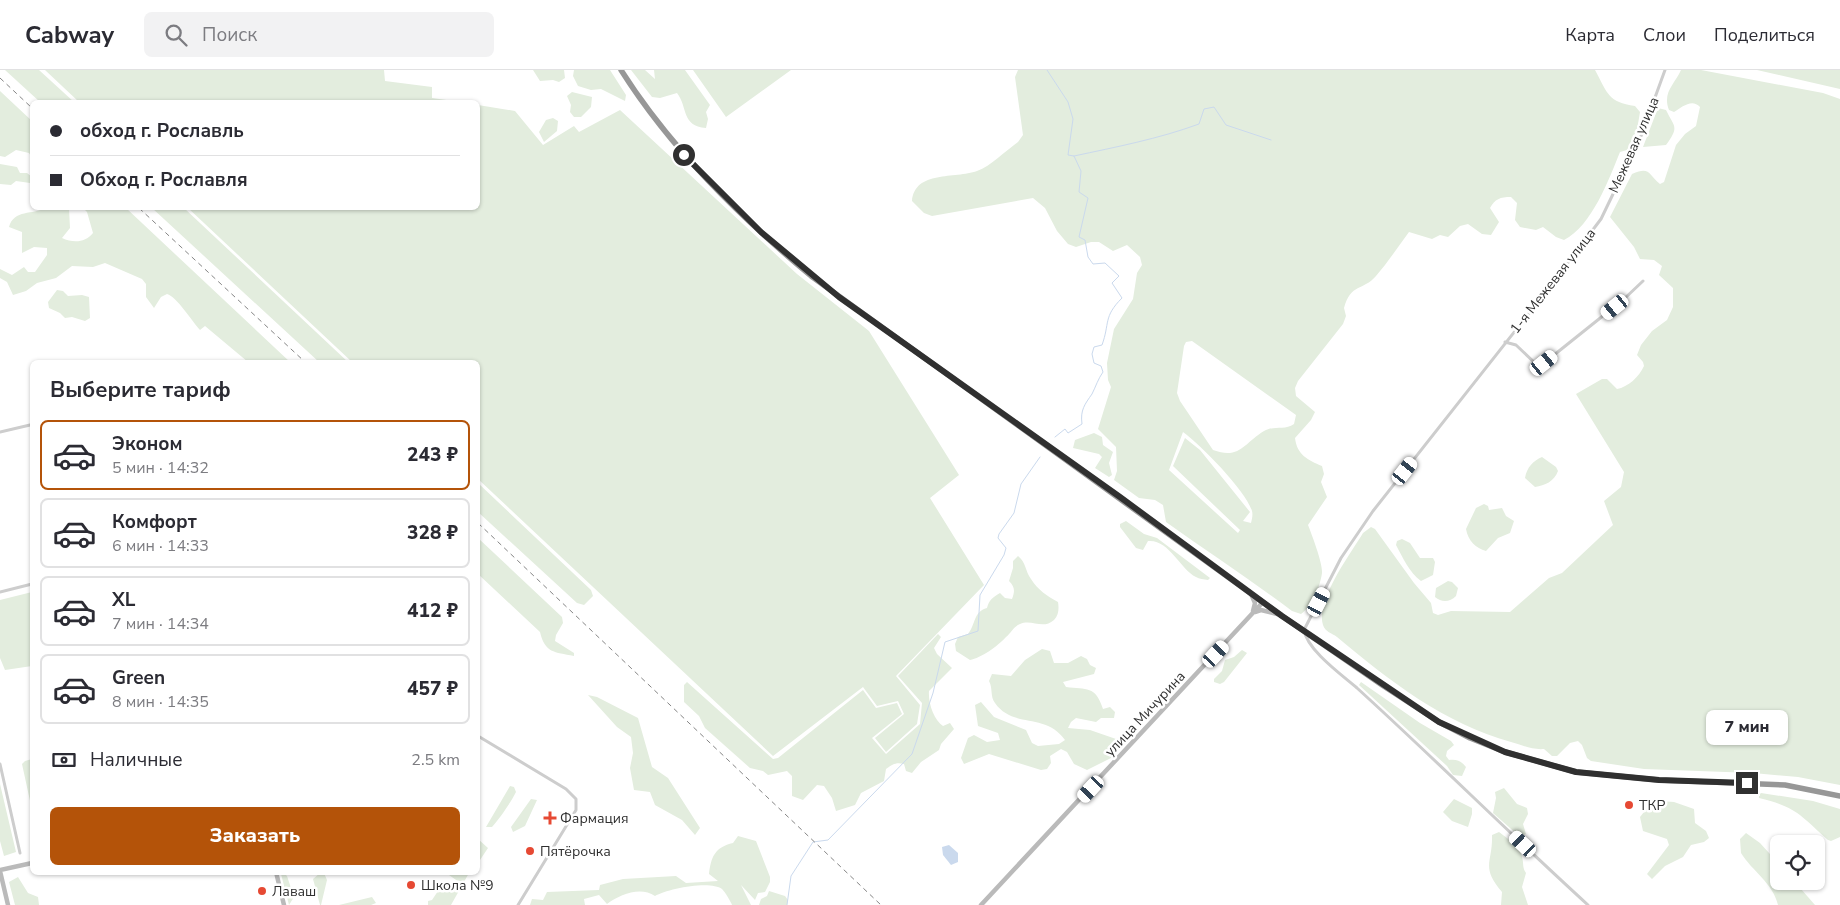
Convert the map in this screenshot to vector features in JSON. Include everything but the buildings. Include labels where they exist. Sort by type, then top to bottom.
[{"type":"highway","points":[[621,70],[648,111],[684,155],[761,232],[811,276],[1282,616],[1439,722],[1470,738],[1521,757],[1576,772],[1659,780],[1785,785],[1840,796]]},
{"type":"main road","points":[[1250,593],[1255,603],[1252,614]]},
{"type":"main road","name":"улица Мичурина","points":[[981,905],[1263,602]]},
{"type":"main road","points":[[1252,614],[1261,610],[1282,616]]},
{"type":"main road","points":[[8,905],[0,870],[30,863]]},
{"type":"main road","points":[[277,875],[284,905]]},
{"type":"street","name":"Межевая улица","points":[[1601,219],[1641,136],[1665,70]]},
{"type":"street","name":"1-я Межевая улица","points":[[1304,630],[1341,558],[1373,511],[1601,219]]},
{"type":"street","name":"1-я Межевая улица","points":[[1505,342],[1516,345],[1536,364],[1544,363],[1624,300],[1643,281]]},
{"type":"street","points":[[0,432],[30,425]]},
{"type":"street","points":[[0,592],[30,584]]},
{"type":"street","points":[[1304,630],[1307,642],[1428,753],[1588,905]]},
{"type":"street","points":[[480,737],[566,789],[576,799],[576,810],[518,905]]},
{"type":"street","points":[[0,764],[20,853]]},
{"type":"green space","points":[[5,70],[39,70],[72,100],[38,100]]},
{"type":"green space","points":[[45,70],[384,70],[385,81],[432,87],[432,98],[446,100],[77,100]]},
{"type":"green space","points":[[533,70],[564,70],[565,78],[559,82],[553,80],[540,81]]},
{"type":"green space","points":[[574,70],[610,70],[626,95],[625,101],[601,89],[591,90],[578,86],[573,76]]},
{"type":"green space","points":[[631,70],[645,70],[655,79],[654,70],[685,70],[710,105],[706,112],[708,119],[706,128],[692,124],[677,93],[660,98],[652,97]]},
{"type":"green space","points":[[693,70],[791,70],[726,117]]},
{"type":"green space","points":[[1018,70],[1595,70],[1610,96],[1619,102],[1635,106],[1640,112],[1637,130],[1627,150],[1620,152],[1605,188],[1591,213],[1574,233],[1564,240],[1556,237],[1543,227],[1536,230],[1520,227],[1515,220],[1517,203],[1511,197],[1501,198],[1494,202],[1490,208],[1499,222],[1491,235],[1482,234],[1468,224],[1460,226],[1448,237],[1440,235],[1432,239],[1409,232],[1376,276],[1350,295],[1344,308],[1346,316],[1343,324],[1298,381],[1295,388],[1296,396],[1315,412],[1311,420],[1295,438],[1296,444],[1304,456],[1322,466],[1324,474],[1321,482],[1327,497],[1308,525],[1319,556],[1322,573],[1315,596],[1301,614],[1292,611],[1166,522],[1163,505],[1155,500],[1139,498],[1114,480],[1117,471],[1116,447],[1098,429],[1111,387],[1108,380],[1107,363],[1114,329],[1133,299],[1137,273],[1142,265],[1140,257],[1127,245],[1113,251],[1099,242],[1091,242],[1076,247],[1068,244],[1057,231],[1045,208],[1033,198],[932,216],[924,213],[912,201],[915,191],[920,184],[937,177],[982,169],[1018,142],[1023,135],[1015,77]],"holes":[[[1192,341],[1296,415],[1294,424],[1268,429],[1236,452],[1222,453],[1213,450],[1180,401],[1177,393],[1184,346],[1186,342]],[[1183,432],[1211,457],[1241,492],[1252,511],[1251,523],[1243,521],[1250,512],[1200,450],[1185,438],[1173,466],[1240,530],[1238,533],[1169,470]]]},
{"type":"green space","points":[[1681,70],[1701,70],[1823,93],[1840,99],[1840,785],[1798,777],[1753,773],[1644,769],[1591,761],[1587,758],[1582,745],[1578,741],[1570,743],[1557,756],[1552,756],[1544,749],[1527,747],[1487,734],[1440,712],[1376,669],[1327,631],[1323,625],[1324,603],[1335,578],[1363,533],[1371,527],[1375,529],[1431,603],[1433,613],[1438,615],[1451,611],[1510,612],[1549,578],[1562,573],[1613,525],[1604,501],[1621,487],[1624,472],[1576,394],[1602,379],[1607,379],[1617,389],[1633,381],[1644,366],[1637,355],[1641,345],[1652,331],[1667,320],[1673,307],[1673,288],[1659,275],[1662,266],[1654,260],[1640,259],[1634,247],[1610,217],[1632,174],[1646,171],[1660,184],[1664,182],[1676,145],[1685,134],[1696,126],[1700,107],[1697,104],[1687,104],[1674,112],[1669,110],[1667,104],[1670,88]]},
{"type":"green space","points":[[1757,70],[1840,70],[1840,89]]},
{"type":"green space","points":[[0,91],[30,119],[30,155],[16,150],[5,157],[0,156]]},
{"type":"green space","points":[[572,92],[592,97],[591,107],[581,117],[574,117],[570,112],[571,105],[567,96]]},
{"type":"green space","points":[[480,105],[515,111],[543,145],[574,126],[579,132],[620,110],[797,274],[869,331],[959,475],[930,498],[984,585],[896,676],[920,705],[917,724],[886,752],[875,738],[904,714],[898,701],[877,706],[863,687],[773,756],[480,481],[480,360],[350,360],[190,210],[480,210]]},
{"type":"green space","points":[[1658,108],[1666,110],[1674,127],[1673,134],[1666,145],[1643,147]]},
{"type":"green space","points":[[553,118],[558,121],[557,131],[544,142],[539,132],[546,120]]},
{"type":"green space","points":[[0,164],[17,167],[20,173],[27,173],[30,175],[30,183],[16,181],[11,185],[0,184]]},
{"type":"green space","points":[[40,210],[69,210],[70,228],[62,238],[75,241],[86,239],[93,233],[85,210],[128,210],[288,360],[246,360],[205,326],[200,330],[171,296],[167,294],[161,297],[154,308],[146,297],[146,284],[142,279],[105,263],[93,267],[72,266],[56,278],[37,283],[26,291],[13,295],[7,282],[0,278],[0,269],[12,275],[24,267],[28,272],[35,272],[47,255],[47,248],[34,247],[22,253],[22,232],[9,227],[15,217]]},
{"type":"green space","points":[[154,210],[186,210],[346,360],[317,360]]},
{"type":"green space","points":[[57,290],[63,291],[68,296],[82,295],[89,297],[90,318],[85,321],[72,317],[65,318],[60,313],[49,308],[48,302]]},
{"type":"green space","points":[[1094,433],[1102,437],[1103,445],[1113,452],[1109,463],[1112,475],[1109,477],[1095,468],[1102,457],[1099,454],[1073,448],[1075,440]]},
{"type":"green space","points":[[1542,457],[1556,467],[1558,471],[1549,482],[1535,487],[1525,478],[1531,465]]},
{"type":"green space","points":[[480,485],[591,590],[593,596],[584,605],[577,603],[480,514]]},
{"type":"green space","points":[[1484,504],[1488,506],[1489,510],[1502,508],[1506,516],[1514,521],[1510,533],[1498,538],[1486,551],[1473,543],[1466,529],[1476,508]]},
{"type":"green space","points":[[1126,521],[1144,534],[1157,538],[1210,578],[1208,580],[1196,577],[1168,549],[1155,542],[1148,541],[1143,550],[1136,548],[1120,527],[1120,524]]},
{"type":"green space","points":[[1402,539],[1410,543],[1420,558],[1433,558],[1435,562],[1433,575],[1421,581],[1413,573],[1396,545],[1397,541]]},
{"type":"green space","points":[[480,540],[562,617],[563,623],[556,635],[555,641],[574,653],[574,656],[548,648],[540,632],[480,576]]},
{"type":"green space","points":[[1018,556],[1023,561],[1029,576],[1037,586],[1046,595],[1058,602],[1057,616],[1050,623],[1046,624],[1024,623],[1018,625],[994,648],[970,660],[956,651],[955,644],[958,637],[968,634],[979,612],[987,608],[995,596],[1000,593],[1005,598],[1012,599],[1014,589],[1009,581],[1013,561]]},
{"type":"green space","points":[[1448,581],[1458,588],[1456,596],[1446,601],[1435,597],[1436,588]]},
{"type":"green space","points":[[30,592],[30,666],[5,670],[0,658],[0,600]]},
{"type":"green space","points":[[938,634],[941,637],[934,648],[937,654],[952,668],[929,691],[930,701],[932,711],[940,723],[943,726],[950,723],[954,729],[941,744],[939,750],[921,762],[912,773],[906,771],[904,764],[893,765],[886,769],[884,781],[861,793],[855,805],[836,811],[832,798],[824,786],[817,785],[803,800],[792,796],[792,776],[787,771],[768,775],[763,771],[750,768],[705,728],[699,716],[684,702],[684,685],[687,682],[773,759],[778,758],[863,690],[876,708],[897,703],[902,714],[872,738],[886,754],[920,724],[922,703],[898,676]]},
{"type":"green space","points":[[1042,649],[1050,651],[1054,663],[1068,663],[1081,656],[1096,668],[1094,674],[1063,682],[1066,687],[1093,692],[1103,709],[1110,707],[1115,712],[1114,718],[1101,718],[1096,722],[1076,718],[1068,728],[1090,730],[1116,739],[1118,746],[1111,758],[1087,770],[1074,764],[1067,752],[1061,749],[1050,756],[1051,763],[1047,769],[1041,770],[989,754],[964,764],[961,758],[968,738],[974,735],[987,742],[1000,740],[998,733],[978,726],[975,705],[981,702],[994,717],[1026,730],[1032,743],[1038,746],[1059,744],[1065,740],[1057,731],[1049,726],[1020,719],[1002,711],[993,698],[989,681],[992,674],[1011,676],[1025,660]]},
{"type":"green space","points":[[1242,650],[1247,653],[1224,682],[1220,684],[1214,682],[1214,679],[1222,671],[1225,660],[1234,657]]},
{"type":"green space","points":[[1361,682],[1420,723],[1451,741],[1454,745],[1447,751],[1446,756],[1449,760],[1459,761],[1466,767],[1462,776],[1453,775],[1447,766],[1359,685]]},
{"type":"green space","points":[[588,695],[597,697],[638,718],[652,767],[668,778],[700,828],[695,835],[682,820],[655,805],[650,792],[634,790],[630,768],[633,753],[631,737],[617,727]]},
{"type":"green space","points":[[30,760],[30,801],[22,764]]},
{"type":"green space","points":[[0,784],[16,852],[4,856],[0,841]]},
{"type":"green space","points":[[510,786],[514,787],[516,792],[514,796],[492,827],[486,827]]},
{"type":"green space","points":[[1504,788],[1517,804],[1527,808],[1528,814],[1523,824],[1526,834],[1519,836],[1493,813],[1496,798],[1495,792]]},
{"type":"green space","points":[[1761,793],[1813,801],[1840,809],[1840,837],[1831,841],[1828,840],[1825,835],[1822,835],[1798,813],[1772,801],[1759,798]]},
{"type":"green space","points":[[531,799],[537,800],[525,826],[513,832],[511,827]]},
{"type":"green space","points":[[1454,799],[1472,808],[1468,827],[1452,821],[1443,812]]},
{"type":"green space","points":[[1660,801],[1674,802],[1694,809],[1695,823],[1706,831],[1709,838],[1704,842],[1691,845],[1683,857],[1665,866],[1652,879],[1647,874],[1669,845],[1667,839],[1643,831],[1640,817],[1648,807]]},
{"type":"green space","points":[[1499,832],[1513,843],[1523,859],[1526,873],[1522,887],[1528,905],[1501,905],[1502,892],[1489,870],[1492,835]]},
{"type":"green space","points":[[1746,833],[1760,843],[1770,854],[1770,888],[1741,853],[1740,839]]},
{"type":"green space","points":[[738,836],[756,841],[770,877],[770,882],[765,892],[758,893],[755,900],[741,885],[751,905],[732,905],[722,889],[716,886],[699,885],[678,888],[655,896],[643,892],[631,892],[607,904],[599,895],[584,899],[585,905],[530,905],[532,899],[543,900],[547,892],[599,890],[600,885],[623,879],[676,876],[686,883],[718,881],[709,874],[713,858],[718,850],[733,843]]},
{"type":"green space","points":[[480,841],[488,848],[480,860]]},
{"type":"green space","points":[[281,875],[287,876],[294,897],[289,905]]},
{"type":"green space","points":[[318,875],[325,875],[327,880],[321,905],[320,905],[313,879]]},
{"type":"green space","points":[[449,875],[468,875],[451,905],[428,905],[428,901],[432,900],[442,885],[445,884],[452,890],[456,889],[459,882]]},
{"type":"green space","points":[[18,877],[28,893],[38,897],[39,905],[15,905],[9,882]]},
{"type":"green space","points":[[1772,890],[1802,890],[1815,905],[1778,905]]},
{"type":"green space","points":[[769,891],[785,896],[788,900],[787,905],[759,905],[761,899],[767,896]]},
{"type":"green space","points":[[372,897],[376,903],[371,905],[339,905]]},
{"type":"water","points":[[949,845],[958,853],[958,862],[951,865],[943,855],[942,847]]},
{"type":"waterway","points":[[1047,70],[1068,102],[1073,119],[1068,155],[1074,156],[1081,171],[1079,192],[1088,198],[1079,237],[1085,240],[1088,257],[1093,264],[1105,263],[1119,276],[1112,283],[1122,298],[1109,315],[1102,345],[1094,347],[1092,354],[1094,363],[1101,366],[1103,372],[1084,408],[1082,424],[1068,433],[1065,429],[1055,437]]},
{"type":"waterway","points":[[1074,156],[1153,138],[1199,124],[1204,109],[1214,107],[1226,125],[1271,140]]},
{"type":"waterway","points":[[787,905],[791,876],[813,842],[828,840],[912,754],[933,693],[945,642],[978,631],[980,595],[1004,555],[1006,548],[998,538],[999,534],[1014,513],[1021,484],[1040,457]]},
{"type":"railway","points":[[0,78],[30,106]]},
{"type":"railway","points":[[141,210],[303,360]]},
{"type":"railway","points":[[480,525],[881,905]]},
{"type":"place","name":"ТКР","points":[[1629,805]]},
{"type":"place","name":"Фармация","points":[[550,818]]},
{"type":"place","name":"Пятёрочка","points":[[530,851]]},
{"type":"place","name":"Школа №9","points":[[411,885]]},
{"type":"place","name":"Лаваш","points":[[262,891]]},
{"type":"route","points":[[684,155],[761,232],[811,276],[1120,497],[1282,616],[1439,722],[1470,738],[1505,752],[1576,772],[1659,780],[1747,783]]}]
